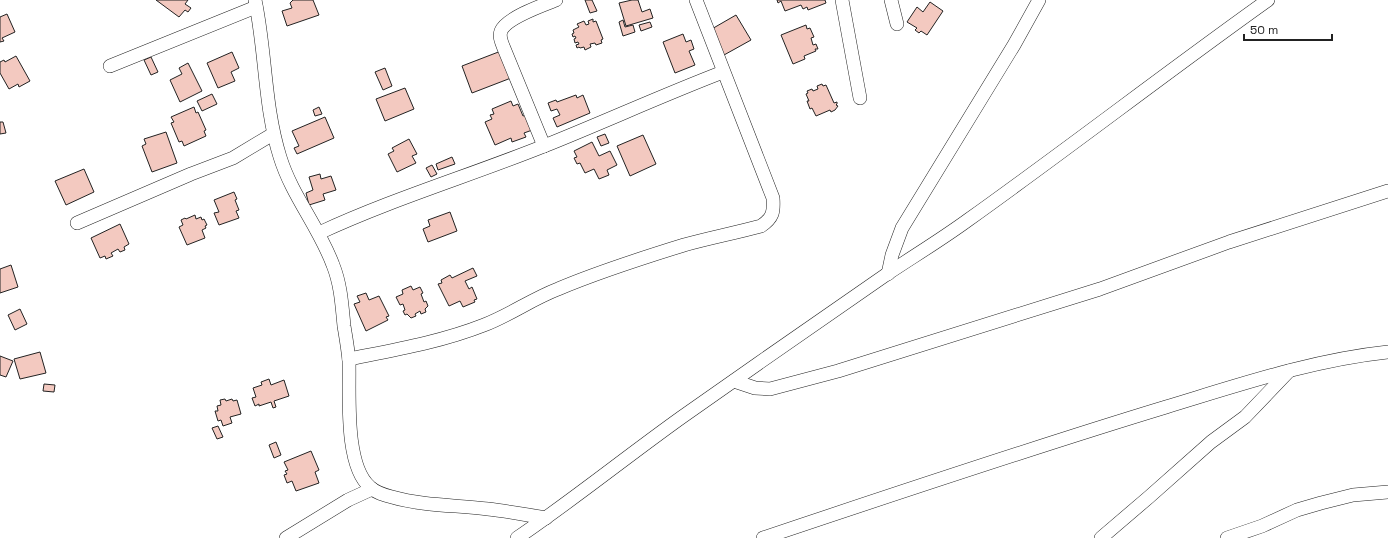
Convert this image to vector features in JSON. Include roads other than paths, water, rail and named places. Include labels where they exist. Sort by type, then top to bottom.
[{"type":"street","points":[[544,146],[500,36],[505,24],[523,14],[556,0]]},
{"type":"street","points":[[349,359],[455,336],[499,319],[521,306],[558,289],[685,245],[761,226],[768,221],[774,209],[773,198],[696,0]]},
{"type":"street","points":[[842,0],[860,98]]},
{"type":"street","points":[[891,0],[897,24]]},
{"type":"street","points":[[888,274],[892,255],[902,228],[1014,45],[1039,0]]},
{"type":"street","points":[[517,538],[624,459],[734,381],[973,216],[1118,110],[1176,65],[1268,0]]},
{"type":"street","points":[[110,66],[255,4],[273,134],[286,174],[294,191],[319,233],[333,264],[339,286],[349,359],[350,432],[360,474],[372,489],[398,499],[431,505],[489,509],[546,518]]},
{"type":"street","points":[[319,233],[368,212],[544,146],[674,90],[723,72]]},
{"type":"street","points":[[77,223],[232,158],[273,134]]},
{"type":"street","points":[[734,381],[755,388],[770,389],[838,371],[1100,289],[1229,242],[1388,191]]},
{"type":"street","points":[[764,538],[986,463],[1105,425],[1290,370],[1366,354],[1388,352]]},
{"type":"street","points":[[1101,538],[1211,442],[1245,416],[1290,370]]},
{"type":"street","points":[[286,538],[348,500],[372,489]]},
{"type":"street","points":[[1227,538],[1262,526],[1297,510],[1353,495],[1388,492]]}]
